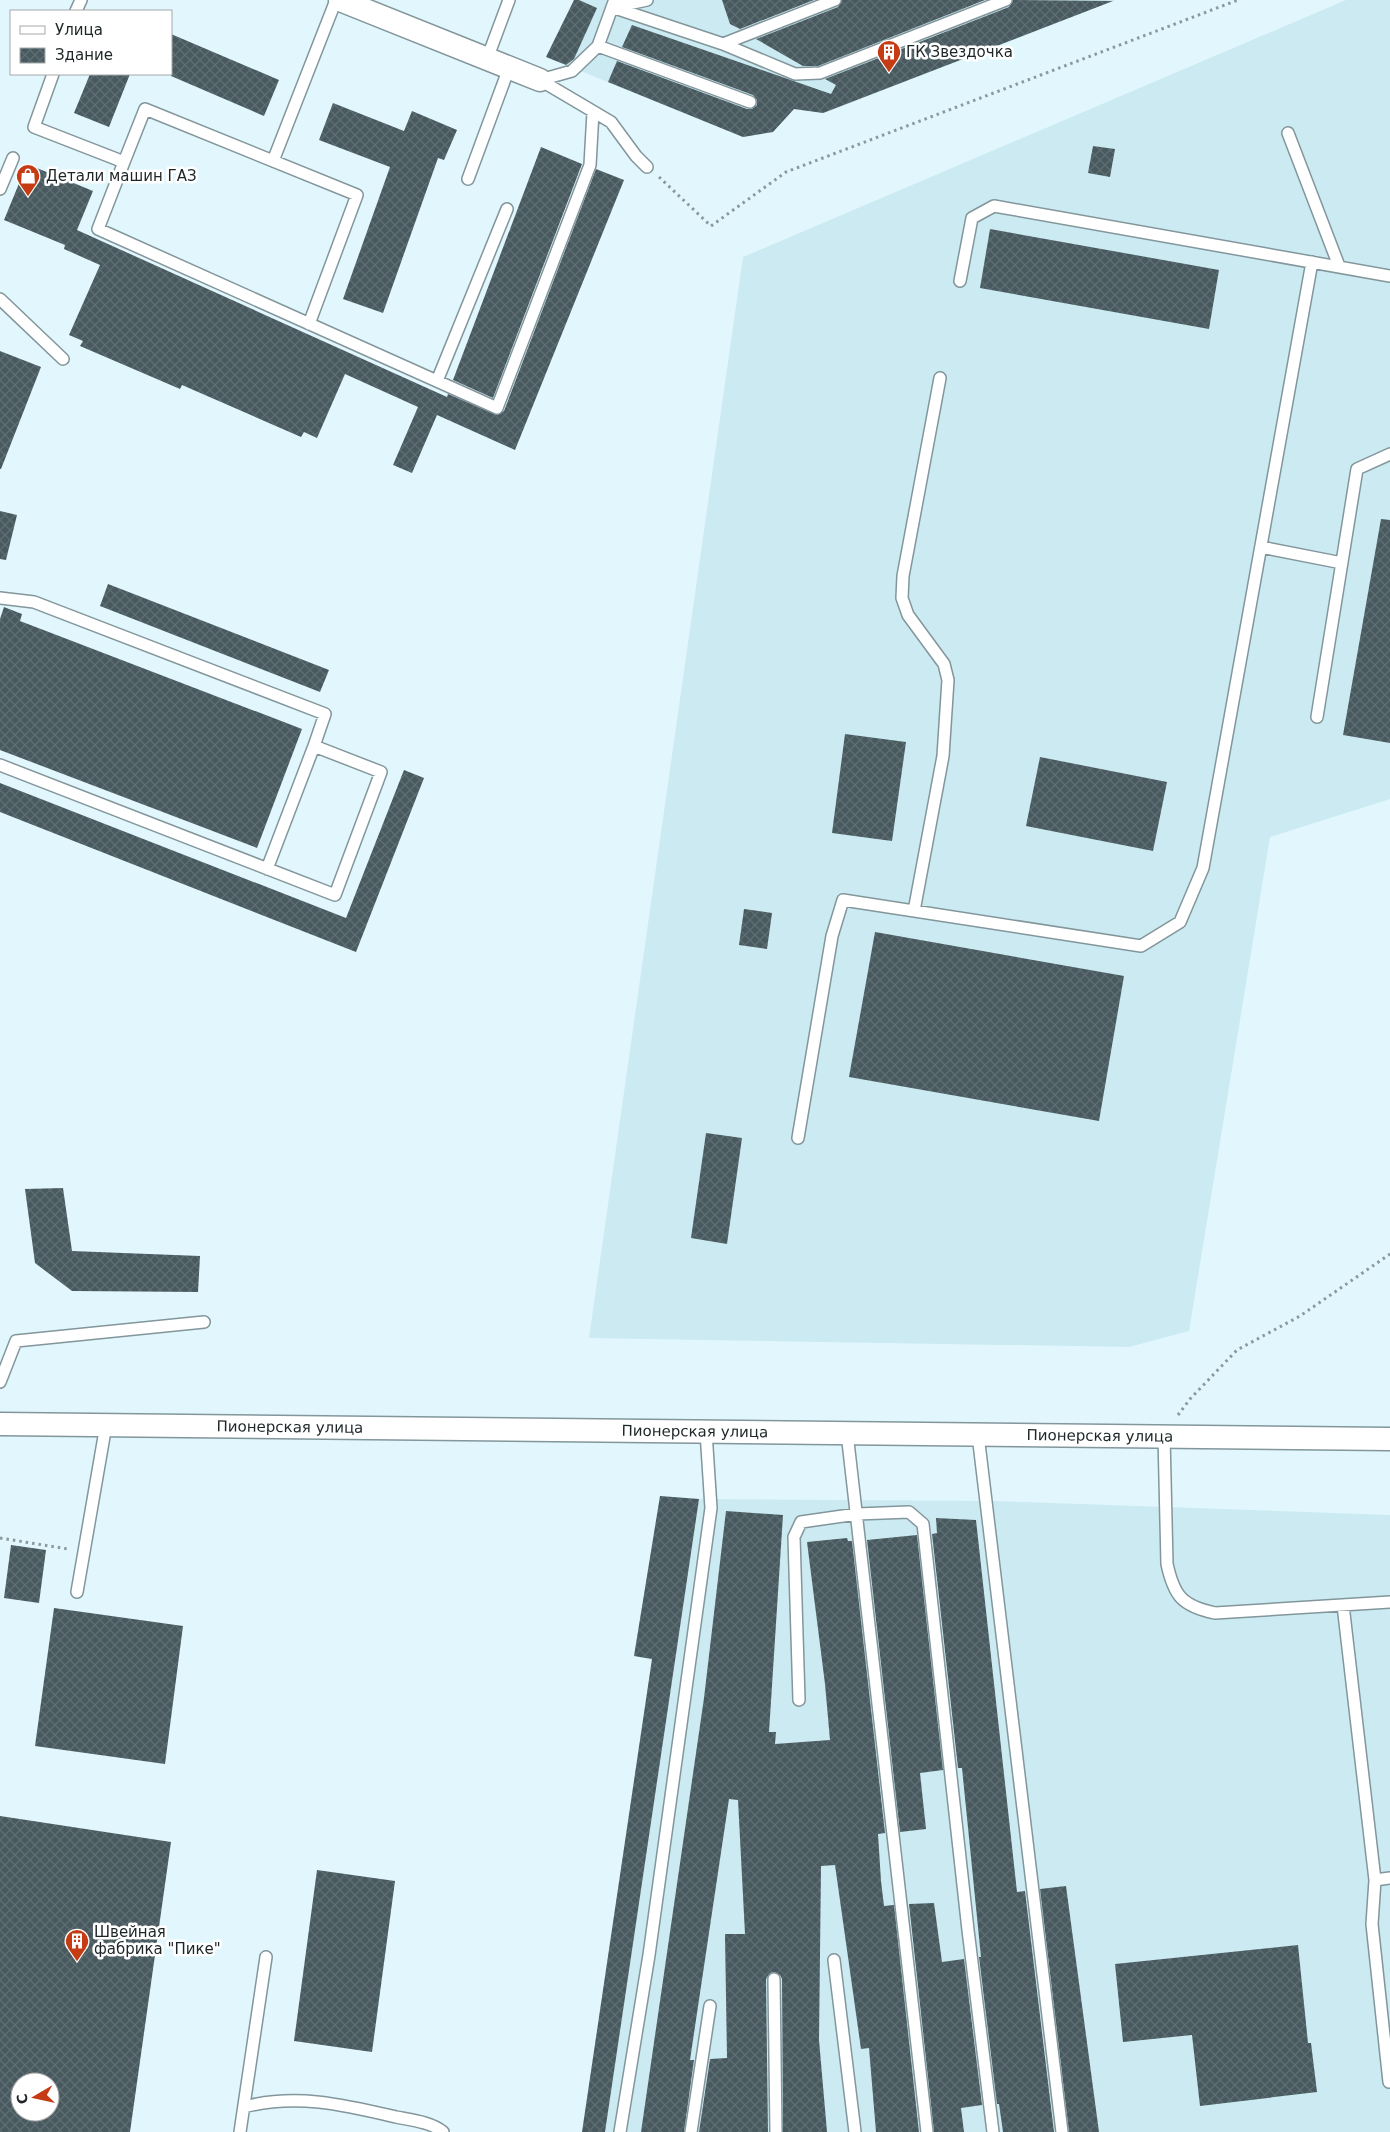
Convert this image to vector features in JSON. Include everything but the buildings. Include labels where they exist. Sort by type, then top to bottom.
[{"type":"street","points":[[338,0],[540,80]]},
{"type":"street","name":"Пионерская улица","points":[[0,1424],[1390,1439]]},
{"type":"lane","points":[[274,161],[338,0]]},
{"type":"lane","points":[[487,59],[510,0]]},
{"type":"lane","points":[[614,4],[647,0]]},
{"type":"lane","points":[[723,44],[835,0]]},
{"type":"lane","points":[[614,4],[723,44],[795,74],[820,73],[1006,0]]},
{"type":"lane","points":[[540,80],[572,71],[598,46],[614,4]]},
{"type":"lane","points":[[598,46],[750,102]]},
{"type":"lane","points":[[468,179],[510,68]]},
{"type":"lane","points":[[53,75],[34,126],[124,162]]},
{"type":"lane","points":[[540,80],[611,122],[636,156],[647,167]]},
{"type":"lane","points":[[309,324],[357,195],[145,109],[98,229],[309,324],[438,381],[497,408],[590,165],[594,112]]},
{"type":"lane","points":[[1288,132],[1339,266]]},
{"type":"lane","points":[[0,189],[13,158]]},
{"type":"lane","points":[[960,281],[972,218],[994,206],[1390,276]]},
{"type":"lane","points":[[438,381],[507,209]]},
{"type":"lane","points":[[798,1138],[832,936],[843,900],[1141,946],[1180,922],[1202,868],[1312,262]]},
{"type":"lane","points":[[0,299],[63,359]]},
{"type":"lane","points":[[914,911],[942,756],[948,680],[944,664],[908,615],[902,598],[903,576],[940,378]]},
{"type":"lane","points":[[1317,717],[1356,469],[1390,454]]},
{"type":"lane","points":[[1260,547],[1342,563]]},
{"type":"lane","points":[[0,598],[34,602],[325,714],[267,869]]},
{"type":"lane","points":[[0,765],[335,896],[381,772],[314,746]]},
{"type":"lane","points":[[0,1382],[16,1341],[204,1322]]},
{"type":"lane","points":[[77,1592],[106,1425]]},
{"type":"lane","points":[[620,2132],[649,1955],[711,1508],[706,1432]]},
{"type":"lane","points":[[847,1433],[927,2132]]},
{"type":"lane","points":[[978,1435],[1062,2132]]},
{"type":"lane","points":[[1164,1436],[1167,1564],[1171,1584],[1180,1598],[1194,1609],[1215,1613],[1390,1602]]},
{"type":"lane","points":[[799,1700],[794,1537],[801,1522],[857,1514],[909,1512],[923,1524],[968,1930],[993,2132]]},
{"type":"lane","points":[[1343,1605],[1375,1880],[1372,1924],[1389,2082]]},
{"type":"lane","points":[[1375,1880],[1390,1878]]},
{"type":"lane","points":[[240,2132],[266,1957]]},
{"type":"lane","points":[[834,1960],[856,2132]]},
{"type":"lane","points":[[774,1979],[776,2132]]},
{"type":"lane","points":[[691,2132],[710,2006]]},
{"type":"lane","points":[[244,2107],[265,2101],[331,2102],[426,2124],[443,2132]]},
{"type":"path","points":[[647,167],[712,226],[786,172],[1238,0]]},
{"type":"path","points":[[1164,1436],[1190,1398],[1237,1350],[1300,1316],[1390,1254]]},
{"type":"path","points":[[0,1538],[84,1552]]},
{"type":"shaded area","points":[[574,0],[1116,0],[824,113],[794,109],[773,132],[743,137],[546,57]]},
{"type":"shaded area","points":[[1346,0],[1390,0],[1390,799],[1270,837],[1189,1331],[1129,1347],[589,1338],[743,257]]},
{"type":"shaded area","points":[[660,1496],[699,1499],[995,1501],[1390,1515],[1390,2132],[582,2132],[652,1660],[634,1656]]},
{"type":"place","name":"ГК Звездочка","points":[[889,73]]},
{"type":"place","name":"Детали машин ГАЗ","points":[[28,197]]},
{"type":"place","name":"Швейная фабрика \"Пике\"","points":[[77,1962]]}]
